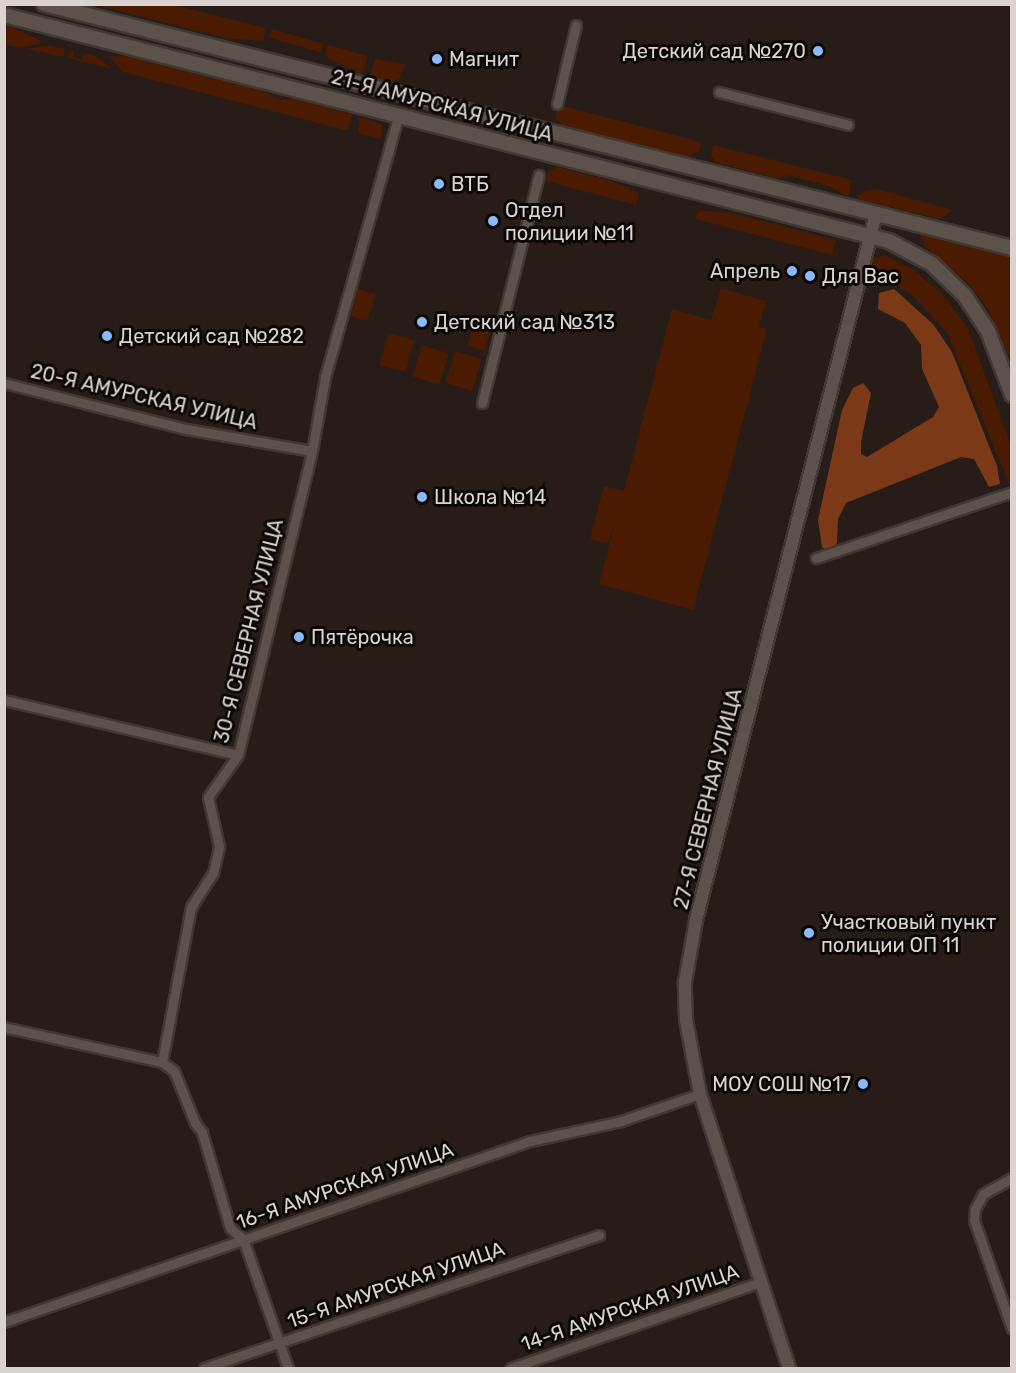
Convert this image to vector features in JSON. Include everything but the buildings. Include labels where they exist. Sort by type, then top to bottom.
[{"type":"main road","name":"21-Я АМУРСКАЯ УЛИЦА","points":[[44,4],[1011,248]]},
{"type":"main road","name":"21-Я АМУРСКАЯ УЛИЦА","points":[[4,15],[870,236],[918,254],[965,296],[988,331],[1011,394]]},
{"type":"street","points":[[556,104],[576,25]]},
{"type":"street","points":[[719,92],[848,125]]},
{"type":"street","name":"30-Я СЕВЕРНАЯ УЛИЦА","points":[[162,1062],[191,908],[213,873],[219,846],[208,797],[238,754],[312,451],[325,377],[399,114]]},
{"type":"street","points":[[482,403],[539,175]]},
{"type":"street","name":"27-Я СЕВЕРНАЯ УЛИЦА","points":[[789,1368],[700,1094],[686,1020],[685,982],[696,920],[876,214]]},
{"type":"street","name":"20-Я АМУРСКАЯ УЛИЦА","points":[[4,383],[186,429],[312,451]]},
{"type":"street","points":[[816,558],[1011,492]]},
{"type":"street","points":[[4,700],[238,754]]},
{"type":"street","points":[[4,1027],[162,1062],[174,1071],[195,1123],[202,1132],[230,1228],[243,1239],[288,1368]]},
{"type":"street","name":"16-Я АМУРСКАЯ УЛИЦА","points":[[4,1322],[530,1141],[612,1123],[700,1094]]},
{"type":"street","points":[[1011,1179],[983,1194],[975,1209],[974,1220],[1011,1329]]},
{"type":"street","name":"15-Я АМУРСКАЯ УЛИЦА","points":[[204,1368],[599,1235]]},
{"type":"street","name":"14-Я АМУРСКАЯ УЛИЦА","points":[[511,1368],[761,1282]]},
{"type":"shaded area","points":[[95,5],[174,5],[266,28],[263,41],[227,38]]},
{"type":"shaded area","points":[[5,24],[40,40],[39,44],[19,48],[5,44]]},
{"type":"shaded area","points":[[272,29],[324,44],[321,53],[270,38]]},
{"type":"shaded area","points":[[48,45],[65,49],[63,57],[26,49]]},
{"type":"shaded area","points":[[328,45],[367,56],[363,75],[325,56]]},
{"type":"shaded area","points":[[70,50],[74,51],[73,57],[82,60],[84,53],[96,56],[112,69],[68,58]]},
{"type":"shaded area","points":[[109,56],[142,57],[252,86],[281,100],[292,98],[352,114],[349,128],[345,130],[123,72]]},
{"type":"shaded area","points":[[375,58],[405,65],[399,79],[389,82],[370,77]]},
{"type":"shaded area","points":[[559,105],[701,142],[699,151],[687,157],[565,127],[555,118]]},
{"type":"shaded area","points":[[359,117],[381,124],[382,139],[358,133]]},
{"type":"shaded area","points":[[713,145],[852,180],[848,197],[829,186],[788,175],[778,179],[716,162],[711,156]]},
{"type":"shaded area","points":[[557,167],[609,180],[639,193],[636,205],[546,181],[548,172]]},
{"type":"shaded area","points":[[876,189],[953,210],[940,219],[857,199],[861,192]]},
{"type":"shaded area","points":[[699,210],[736,214],[836,240],[832,255],[696,219]]},
{"type":"shaded area","points":[[924,234],[1011,256],[1011,361],[986,306],[971,286],[926,247],[921,237]]},
{"type":"shaded area","points":[[885,255],[912,269],[941,293],[968,328],[1011,446],[1011,488],[948,334],[913,296],[869,266],[874,258]]},
{"type":"shaded area","points":[[721,288],[766,301],[759,327],[767,329],[693,610],[599,584],[614,526],[607,544],[590,539],[604,486],[624,491],[672,309],[711,320]]},
{"type":"shaded area","points":[[358,289],[375,294],[368,321],[350,316]]},
{"type":"shaded area","points":[[894,289],[933,324],[952,352],[997,466],[1000,484],[989,487],[974,459],[961,457],[846,503],[838,519],[837,542],[834,549],[826,550],[822,547],[818,520],[842,410],[853,388],[863,383],[871,393],[861,442],[861,454],[867,457],[933,417],[939,407],[922,369],[921,345],[905,323],[878,309],[879,293]]},
{"type":"shaded area","points":[[476,316],[493,321],[485,351],[467,346]]},
{"type":"shaded area","points":[[388,333],[414,340],[406,372],[379,365]]},
{"type":"shaded area","points":[[422,345],[449,353],[439,385],[412,377]]},
{"type":"shaded area","points":[[455,351],[482,359],[472,391],[445,383]]},
{"type":"place","name":"Детский сад №270","points":[[818,51]]},
{"type":"place","name":"Магнит","points":[[437,59]]},
{"type":"place","name":"ВТБ","points":[[439,184]]},
{"type":"place","name":"Отдел полиции №11","points":[[493,221]]},
{"type":"place","name":"Апрель","points":[[792,271]]},
{"type":"place","name":"Для Вас","points":[[810,276]]},
{"type":"place","name":"Детский сад №313","points":[[422,322]]},
{"type":"place","name":"Детский сад №282","points":[[107,336]]},
{"type":"place","name":"Школа №14","points":[[422,497]]},
{"type":"place","name":"Пятёрочка","points":[[299,637]]},
{"type":"place","name":"Участковый пункт полиции ОП 11","points":[[809,933]]},
{"type":"place","name":"МОУ СОШ №17","points":[[863,1084]]}]
